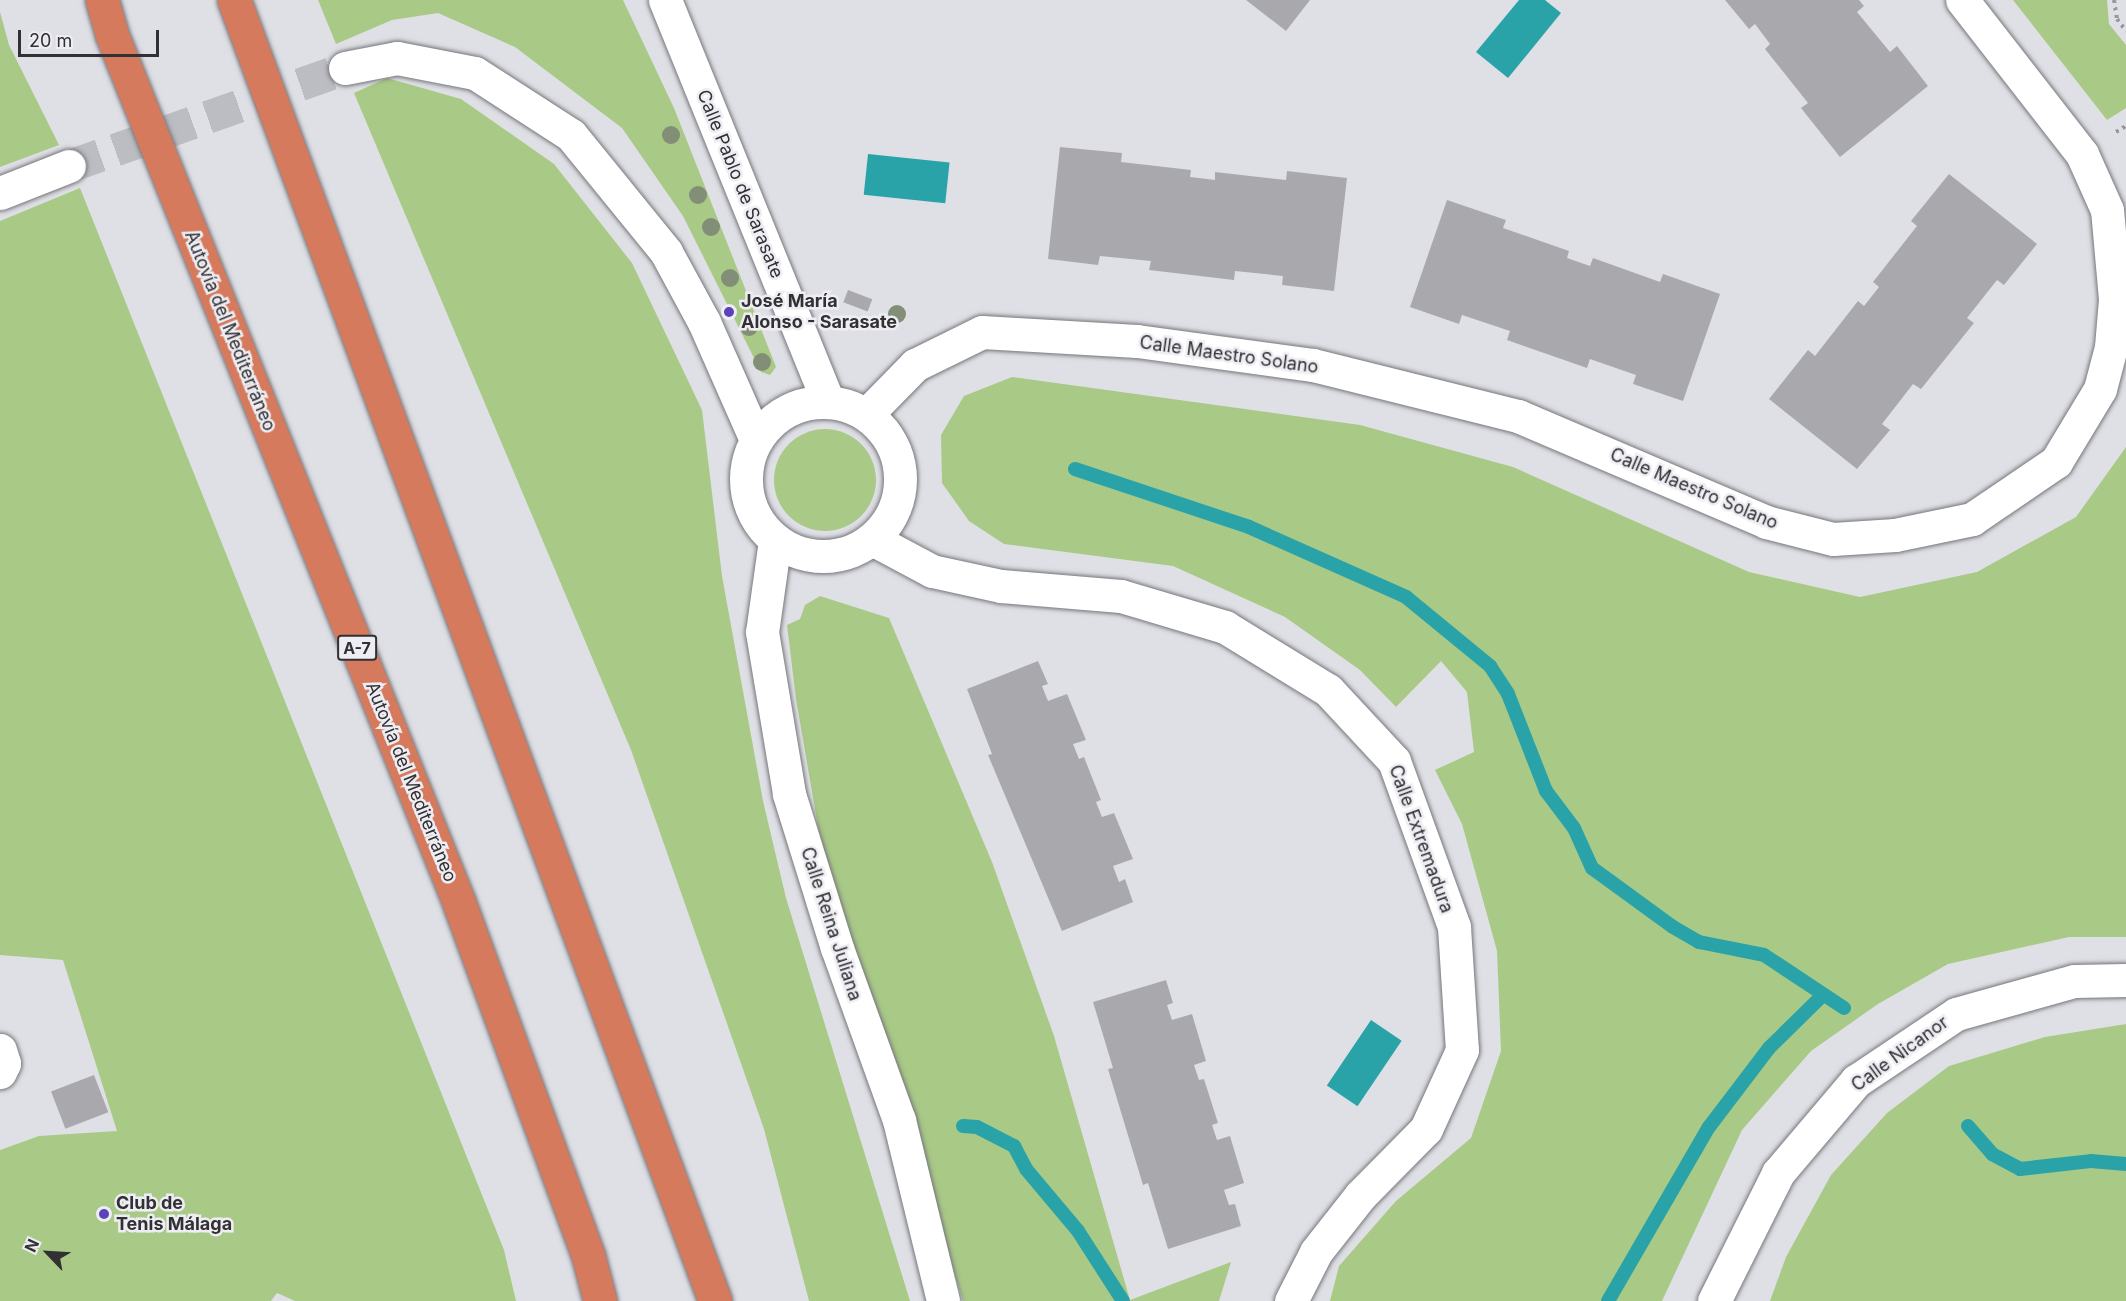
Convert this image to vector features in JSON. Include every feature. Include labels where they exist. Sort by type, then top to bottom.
[{"type":"highway","name":"Autovía del Mediterráneo","points":[[102,0],[112,35],[458,900],[588,1255],[600,1301]]},
{"type":"highway","points":[[234,0],[715,1301]]},
{"type":"street","name":"Calle Pablo de Sarasate","points":[[665,0],[828,401]]},
{"type":"street","name":"Calle Maestro Solano","points":[[867,414],[915,365],[982,332],[1137,342],[1313,365],[1518,416],[1766,522],[1833,539],[1894,535],[1972,519],[2056,462],[2100,389],[2111,347],[2115,299],[2107,210],[2082,154],[1962,0]]},
{"type":"street","points":[[345,68],[397,58],[476,73],[571,135],[666,252],[704,322],[756,440]]},
{"type":"street","points":[[0,193],[69,166]]},
{"type":"street","points":[[828,401],[867,414],[893,444],[901,483],[886,524],[872,539],[849,552],[824,556],[798,553],[775,540],[749,504],[748,460],[756,440],[787,410],[828,401]]},
{"type":"street","name":"Calle Extremadura","points":[[872,539],[932,572],[1001,586],[1121,596],[1225,627],[1328,690],[1394,761],[1454,927],[1462,1050],[1426,1129],[1360,1196],[1316,1252],[1291,1301]]},
{"type":"street","name":"Calle Reina Juliana","points":[[775,540],[762,632],[789,794],[837,948],[899,1119],[943,1301]]},
{"type":"street","name":"Calle Nicanor","points":[[1714,1301],[1778,1173],[1857,1081],[1956,1014],[2074,981],[2126,980]]},
{"type":"street","points":[[0,1050],[4,1063],[0,1072]]},
{"type":"path","points":[[2114,0],[2117,19],[2126,31]]},
{"type":"green space","points":[[318,0],[623,0],[674,108],[776,367],[770,375],[761,372],[683,216],[622,128],[515,47],[438,13],[392,20],[336,44]]},
{"type":"green space","points":[[2013,0],[2107,0],[2109,24],[2126,45],[2126,108],[2107,120]]},
{"type":"green space","points":[[0,12],[9,45],[59,145],[0,167]]},
{"type":"green space","points":[[387,78],[461,99],[554,164],[632,263],[702,410],[722,576],[763,801],[786,898],[910,1301],[809,1301],[764,1129],[631,750],[354,93]]},
{"type":"green space","points":[[80,188],[504,1250],[516,1301],[295,1301],[277,1293],[271,1301],[0,1301],[0,1150],[39,1136],[117,1131],[63,960],[0,955],[0,221]]},
{"type":"green space","points":[[1012,377],[1360,425],[1513,467],[1749,572],[1860,597],[1977,572],[2076,517],[2126,447],[2126,937],[2069,937],[1948,964],[1878,1004],[1811,1051],[1742,1130],[1662,1301],[1330,1301],[1339,1266],[1396,1201],[1471,1138],[1501,1051],[1497,951],[1462,824],[1435,770],[1474,752],[1467,692],[1441,661],[1396,707],[1360,670],[1285,617],[1173,566],[1004,544],[969,521],[942,483],[941,435],[964,396]]},
{"type":"green space","points":[[825,429],[845,433],[861,444],[872,460],[876,480],[872,500],[861,516],[845,527],[825,531],[805,527],[789,516],[778,500],[774,480],[778,460],[789,444],[805,433]]},
{"type":"green space","points":[[820,596],[889,618],[992,862],[1054,1036],[1130,1300],[1231,1262],[1219,1301],[963,1301],[820,838],[796,699],[787,625],[800,619],[805,605]]},
{"type":"green space","points":[[2126,1024],[2126,1301],[1770,1301],[1786,1257],[1831,1175],[1887,1113],[1949,1066],[2045,1037]]},
{"type":"water","points":[[1519,0],[1545,0],[1561,13],[1508,78],[1476,52]]},
{"type":"water","points":[[868,154],[950,163],[945,203],[864,195]]},
{"type":"water","points":[[1371,1020],[1402,1041],[1357,1106],[1327,1085]]},
{"type":"building","points":[[1246,0],[1310,0],[1286,31]]},
{"type":"building","points":[[1725,0],[1859,0],[1864,6],[1857,12],[1890,52],[1897,46],[1928,86],[1840,157],[1801,108],[1808,103],[1765,49],[1770,44],[1755,24],[1749,29]]},
{"type":"building","points":[[1060,147],[1122,153],[1121,162],[1191,170],[1190,177],[1215,180],[1215,172],[1286,180],[1287,171],[1347,178],[1334,291],[1282,285],[1283,276],[1235,271],[1234,280],[1149,270],[1151,261],[1100,256],[1098,265],[1048,259]]},
{"type":"building","points":[[1949,174],[2037,244],[2004,285],[1997,280],[1967,318],[1974,323],[1921,389],[1913,384],[1882,424],[1890,430],[1857,469],[1769,399],[1808,350],[1815,356],[1858,301],[1864,306],[1879,287],[1873,282],[1917,226],[1911,221]]},
{"type":"building","points":[[1447,200],[1506,220],[1503,228],[1569,251],[1567,258],[1590,266],[1593,258],[1660,282],[1663,274],[1720,294],[1683,401],[1633,384],[1636,375],[1590,359],[1587,368],[1507,340],[1510,331],[1462,315],[1459,324],[1410,307]]},
{"type":"building","points":[[848,290],[872,299],[868,311],[843,302]]},
{"type":"building","points":[[1038,661],[1048,684],[1042,686],[1048,701],[1067,694],[1086,740],[1073,744],[1079,759],[1084,757],[1101,800],[1096,802],[1102,817],[1114,813],[1133,859],[1113,866],[1119,882],[1125,879],[1133,902],[1062,931],[988,755],[992,754],[967,689]]},
{"type":"building","points":[[1166,980],[1173,1003],[1167,1005],[1172,1020],[1192,1014],[1206,1061],[1194,1065],[1199,1080],[1204,1079],[1218,1123],[1212,1125],[1217,1140],[1230,1136],[1244,1183],[1224,1190],[1229,1205],[1235,1204],[1241,1226],[1168,1249],[1148,1183],[1143,1185],[1108,1069],[1113,1068],[1093,1002]]},
{"type":"building","points":[[94,1075],[108,1112],[65,1129],[51,1091]]},
{"type":"waterway","points":[[1075,469],[1249,527],[1406,597],[1490,666],[1508,694],[1546,791],[1574,828],[1592,868],[1673,927],[1699,942],[1764,955],[1844,1008]]},
{"type":"waterway","points":[[1608,1301],[1709,1127],[1769,1048],[1823,995]]},
{"type":"waterway","points":[[963,1126],[977,1127],[1014,1146],[1026,1169],[1078,1231],[1123,1301]]},
{"type":"waterway","points":[[1968,1126],[1992,1154],[2020,1169],[2091,1161],[2126,1164]]},
{"type":"tunnel","points":[[69,166],[345,68]]},
{"type":"place","name":"José María Alonso - Sarasate","points":[[729,312]]},
{"type":"place","name":"Club de Tenis Málaga","points":[[104,1214]]}]
